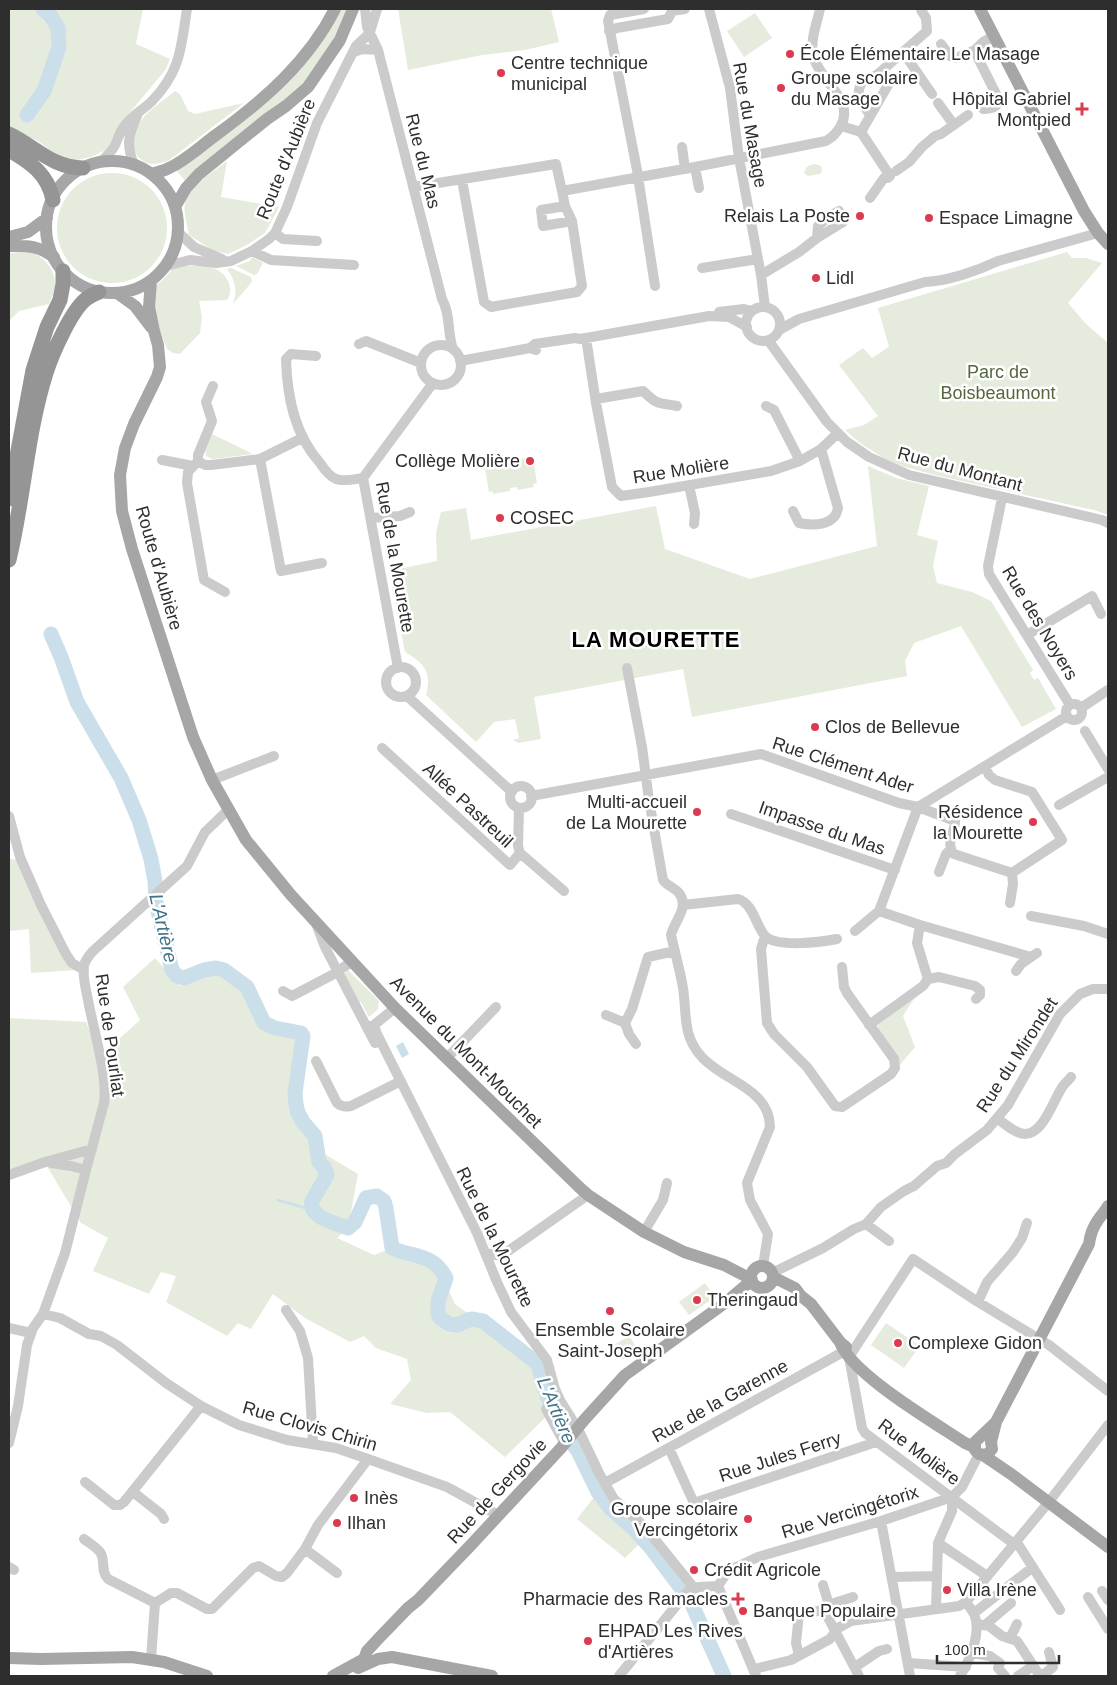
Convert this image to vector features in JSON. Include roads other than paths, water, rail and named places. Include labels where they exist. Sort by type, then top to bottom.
[{"type":"highway","points":[[9,134],[58,164],[73,168],[83,168]]},
{"type":"highway","points":[[9,150],[33,165],[45,178],[52,200]]},
{"type":"highway","points":[[9,500],[33,370],[47,327],[60,300],[63,284],[62,270]]},
{"type":"highway","points":[[9,560],[36,410],[46,372],[76,310],[85,299],[99,292]]},
{"type":"main road","points":[[151,174],[171,168],[264,98],[295,68],[316,42],[335,9]]},
{"type":"main road","points":[[175,207],[186,188],[199,174],[308,87],[340,40],[353,9]]},
{"type":"main road","points":[[980,9],[1078,200],[1103,231],[1108,244]]},
{"type":"main road","points":[[100,162],[123,162],[134,165],[151,174],[166,189],[175,207],[178,232],[174,250],[166,266],[151,281],[135,289],[117,293],[99,292],[86,288],[73,280],[62,270],[54,257],[47,238],[47,218],[52,200],[60,187],[83,168],[100,162]]},
{"type":"main road","points":[[9,237],[28,232],[47,218]]},
{"type":"main road","points":[[9,246],[35,246],[54,257]]},
{"type":"main road","name":"Route d'Aubière","points":[[151,281],[149,308],[158,345],[160,367],[157,378],[134,424],[126,448],[120,475],[122,511],[132,549],[193,737],[228,810]]},
{"type":"main road","name":"Route d'Aubière","points":[[117,293],[135,306],[154,331]]},
{"type":"main road","name":"Avenue du Mont-Mouchet","points":[[228,810],[250,845],[290,895],[395,1008],[588,1195],[644,1232],[684,1252],[761,1277],[792,1295],[801,1296],[810,1304],[846,1351],[865,1364],[881,1386],[948,1432],[983,1446],[1011,1474],[1108,1547]]},
{"type":"main road","points":[[983,1446],[1089,1244],[1090,1236],[1098,1220],[1107,1209]]},
{"type":"main road","points":[[728,1267],[738,1292]]},
{"type":"main road","name":"Rue de Gergovie","points":[[725,1303],[761,1277]]},
{"type":"main road","name":"Rue de Gergovie","points":[[333,1676],[348,1667],[354,1656],[361,1652],[373,1652],[408,1608],[418,1600],[571,1437],[585,1418],[625,1375],[761,1277]]},
{"type":"main road","points":[[373,1652],[463,1674],[492,1676]]},
{"type":"main road","points":[[9,1658],[132,1657],[152,1659],[207,1676]]},
{"type":"street","points":[[100,162],[111,151],[120,132],[127,123],[166,86],[176,69],[180,57],[188,9]]},
{"type":"street","name":"Rue du Mas","points":[[365,9],[368,27],[378,50],[442,299],[446,306],[449,334],[453,349]]},
{"type":"street","points":[[370,33],[377,9]]},
{"type":"street","points":[[644,23],[643,9],[610,15],[608,21],[617,62],[654,286]]},
{"type":"street","points":[[609,31],[668,19],[671,10],[686,9]]},
{"type":"street","name":"Rue du Masage","points":[[709,9],[730,88],[765,307]]},
{"type":"street","points":[[562,191],[826,141],[836,134],[845,120],[844,106],[816,63],[813,54],[813,44],[820,9]]},
{"type":"street","points":[[870,115],[859,97],[859,87],[927,31],[926,18],[921,10]]},
{"type":"street","name":"Route d'Aubière","points":[[166,266],[190,260],[216,263],[231,261],[252,251],[275,233],[287,207],[317,123],[354,52],[360,42],[370,33]]},
{"type":"street","points":[[941,44],[950,56],[956,58],[975,50],[983,42],[994,36]]},
{"type":"street","points":[[354,52],[362,49],[378,50]]},
{"type":"street","points":[[975,50],[998,96],[997,106],[983,109]]},
{"type":"street","points":[[903,52],[924,74],[935,99],[954,125]]},
{"type":"street","points":[[861,132],[890,82],[888,77]]},
{"type":"street","points":[[134,165],[129,153],[129,134],[139,113]]},
{"type":"street","points":[[892,169],[909,162],[935,136],[941,134],[968,115]]},
{"type":"street","points":[[841,126],[861,132],[892,169]]},
{"type":"street","points":[[682,147],[699,188]]},
{"type":"street","points":[[413,187],[556,164],[565,206],[572,221],[582,286],[580,290],[491,307],[484,302],[462,180]]},
{"type":"street","points":[[870,198],[884,178],[890,176],[892,169]]},
{"type":"street","points":[[565,206],[540,210],[544,226],[572,221]]},
{"type":"street","points":[[779,330],[799,319],[925,282],[935,282],[986,267],[998,261],[1103,231]]},
{"type":"street","points":[[178,232],[194,247],[217,258],[231,261]]},
{"type":"street","points":[[275,233],[283,239],[317,241]]},
{"type":"street","points":[[761,275],[817,238]]},
{"type":"street","points":[[252,251],[271,260],[354,265]]},
{"type":"street","points":[[702,268],[758,259]]},
{"type":"street","name":"Rue du Mas","points":[[437,345],[442,334],[442,299]]},
{"type":"street","points":[[708,316],[717,312],[744,309],[752,311],[765,307],[778,315],[799,319]]},
{"type":"street","points":[[746,326],[752,311]]},
{"type":"street","points":[[460,361],[530,348],[536,350],[583,339],[708,316],[730,317],[746,326],[750,335],[754,338],[768,340],[776,335],[779,330],[778,315]]},
{"type":"street","name":"Rue Molière","points":[[583,339],[612,487],[621,496],[771,472],[800,461],[821,449],[838,434]]},
{"type":"street","name":"Rue du Montant","points":[[768,340],[838,434],[870,457],[909,476],[1085,516],[1108,523]]},
{"type":"street","points":[[359,344],[366,341],[421,363]]},
{"type":"street","points":[[437,345],[445,345],[453,349],[460,361],[460,371],[454,379],[444,384],[433,383],[425,377],[421,363],[426,352],[437,345]]},
{"type":"street","points":[[316,356],[291,354],[286,359],[286,384],[292,412],[302,438],[316,459],[330,475],[337,479],[347,480],[363,478]]},
{"type":"street","name":"Rue de la Mourette","points":[[398,668],[363,478],[433,383]]},
{"type":"street","points":[[213,386],[206,402],[212,421],[196,463],[188,472],[187,483],[204,580],[225,592]]},
{"type":"street","points":[[596,399],[643,391],[661,405],[677,406]]},
{"type":"street","points":[[766,406],[774,410],[800,461]]},
{"type":"street","points":[[162,460],[211,465],[260,458],[302,438]]},
{"type":"street","points":[[794,511],[798,523],[810,526],[831,520],[836,516],[838,508],[821,449]]},
{"type":"street","points":[[260,458],[281,571],[322,563]]},
{"type":"street","points":[[690,485],[695,513],[694,524]]},
{"type":"street","name":"Rue des Noyers","points":[[1002,498],[988,571],[1027,635],[1075,706]]},
{"type":"street","points":[[371,518],[400,516],[410,512]]},
{"type":"street","points":[[1027,635],[1092,596],[1101,614]]},
{"type":"street","points":[[398,668],[409,671],[414,677],[415,686],[407,696],[398,697],[390,693],[387,677],[391,671],[398,668]]},
{"type":"street","points":[[627,668],[642,747],[663,880],[682,898],[683,905],[680,916],[671,935],[683,989],[685,1015],[690,1040],[711,1066],[740,1083],[757,1097],[766,1108],[770,1118],[770,1127],[747,1183],[750,1200],[768,1234],[761,1277]]},
{"type":"street","points":[[1075,706],[1108,690]]},
{"type":"street","points":[[407,696],[512,792]]},
{"type":"street","name":"Rue Clément Ader","points":[[531,796],[761,754],[899,803],[918,806],[1067,716],[1066,710],[1075,706]]},
{"type":"street","points":[[1085,731],[1108,769]]},
{"type":"street","name":"Allée Pastreuil","points":[[382,748],[510,865],[520,853],[518,846],[519,808]]},
{"type":"street","points":[[212,780],[274,756]]},
{"type":"street","points":[[985,766],[989,775],[996,780],[1032,792],[1062,840],[1012,873]]},
{"type":"street","points":[[1059,805],[1108,777]]},
{"type":"street","points":[[522,787],[528,790],[531,796],[528,805],[519,808],[513,805],[510,798],[516,788],[522,787]]},
{"type":"street","points":[[918,806],[955,821],[950,850],[946,854],[939,872]]},
{"type":"street","name":"Impasse du Mas","points":[[731,814],[895,870],[918,806]]},
{"type":"street","name":"Rue de Pourliat","points":[[9,1442],[18,1406],[27,1345],[31,1333],[43,1314],[66,1250],[100,1122],[105,1096],[100,1056],[86,990],[84,970],[87,958],[187,866],[205,832],[228,810]]},
{"type":"street","points":[[9,816],[20,857],[40,905],[72,963],[84,970]]},
{"type":"street","points":[[950,850],[954,854],[1012,873]]},
{"type":"street","points":[[520,853],[564,891]]},
{"type":"street","points":[[855,931],[879,911],[895,870]]},
{"type":"street","points":[[1010,903],[1013,884],[1012,873]]},
{"type":"street","points":[[683,905],[738,899],[746,903],[765,936],[774,942],[785,943],[837,939]]},
{"type":"street","points":[[879,911],[920,925],[1034,955],[1021,964],[1016,971]]},
{"type":"street","points":[[1031,916],[1084,926],[1108,934]]},
{"type":"street","name":"Rue de la Mourette","points":[[316,922],[325,947],[377,1034],[398,1083],[486,1253],[511,1312],[547,1360],[571,1437]]},
{"type":"street","points":[[920,925],[917,942],[928,979]]},
{"type":"street","points":[[765,936],[761,949],[767,1023],[774,1034],[807,1067],[838,1108],[892,1074],[895,1068],[894,1059],[847,993],[844,987],[842,967]]},
{"type":"street","points":[[636,1044],[629,1034],[625,1023],[632,1009],[648,957],[675,951]]},
{"type":"street","points":[[283,991],[292,996],[334,974],[336,966],[355,964]]},
{"type":"street","points":[[870,1025],[923,986],[928,979],[938,977],[975,986],[978,994]]},
{"type":"street","name":"Rue du Mirondet","points":[[761,1277],[823,1248],[866,1224],[881,1207],[914,1186],[937,1166],[946,1163],[987,1130],[998,1119],[1026,1076],[1060,1014],[1080,994],[1093,989],[1108,989]]},
{"type":"street","points":[[447,1058],[496,1007]]},
{"type":"street","points":[[371,1026],[395,1008]]},
{"type":"street","points":[[606,1015],[625,1023]]},
{"type":"street","points":[[316,1061],[337,1103],[341,1106],[351,1106],[398,1083]]},
{"type":"street","points":[[998,1119],[1016,1131],[1026,1134],[1035,1131],[1042,1124],[1063,1085],[1071,1077]]},
{"type":"street","points":[[9,1175],[45,1162],[92,1150]]},
{"type":"street","points":[[45,1162],[86,1170]]},
{"type":"street","points":[[644,1232],[662,1200],[667,1183]]},
{"type":"street","points":[[486,1253],[501,1256],[588,1195]]},
{"type":"street","points":[[978,1302],[987,1282],[1013,1252],[1022,1238],[1027,1223]]},
{"type":"street","points":[[866,1224],[889,1241]]},
{"type":"street","points":[[846,1351],[913,1259],[978,1302],[1040,1339],[1108,1391]]},
{"type":"street","points":[[286,1310],[300,1331],[308,1358],[313,1443]]},
{"type":"street","name":"Rue Clovis Chirin","points":[[43,1314],[60,1318],[78,1329],[89,1334],[101,1336],[117,1345],[201,1406],[242,1426],[287,1440],[336,1448],[448,1487],[498,1514]]},
{"type":"street","points":[[9,1328],[31,1333]]},
{"type":"street","name":"Rue Molière","points":[[846,1351],[862,1428],[865,1433],[1015,1542],[1060,1610]]},
{"type":"street","name":"Rue de la Garenne","points":[[605,1483],[846,1351]]},
{"type":"street","points":[[85,1482],[114,1505],[120,1505],[133,1492],[201,1406]]},
{"type":"street","points":[[546,1409],[571,1437],[605,1483],[614,1499],[645,1527],[691,1589]]},
{"type":"street","points":[[619,1676],[691,1589],[718,1586],[755,1673],[799,1655],[833,1636],[843,1625],[851,1621],[959,1606],[966,1602],[1048,1503],[1108,1425]]},
{"type":"street","name":"Rue Jules Ferry","points":[[669,1448],[694,1503],[876,1442]]},
{"type":"street","points":[[936,1609],[938,1543],[952,1511],[952,1497],[962,1486],[983,1446]]},
{"type":"street","points":[[155,1603],[170,1593],[177,1593],[207,1608],[212,1608],[253,1568],[259,1566],[276,1576],[282,1577],[305,1549],[318,1525],[368,1459]]},
{"type":"street","points":[[133,1492],[161,1514],[164,1519]]},
{"type":"street","name":"Rue Vercingétorix","points":[[718,1586],[728,1571],[758,1557],[881,1521],[952,1497]]},
{"type":"street","points":[[881,1521],[900,1614],[910,1676]]},
{"type":"street","points":[[84,1539],[100,1552],[103,1571],[108,1579],[155,1603]]},
{"type":"street","points":[[938,1543],[987,1576]]},
{"type":"street","points":[[305,1549],[337,1573]]},
{"type":"street","points":[[974,1613],[1033,1567]]},
{"type":"street","points":[[892,1577],[937,1576]]},
{"type":"street","points":[[823,1585],[833,1636],[857,1671],[879,1652],[887,1649]]},
{"type":"street","points":[[799,1655],[796,1643],[799,1614],[827,1607],[853,1597]]},
{"type":"street","points":[[1088,1597],[1108,1629]]},
{"type":"street","points":[[966,1602],[981,1625]]},
{"type":"street","points":[[152,1659],[155,1603]]},
{"type":"street","points":[[960,1676],[966,1667],[981,1625],[1011,1603]]},
{"type":"street","points":[[1010,1638],[1016,1624]]},
{"type":"street","points":[[981,1625],[989,1626],[1002,1636],[1017,1640],[1039,1676],[1053,1667],[1049,1652]]},
{"type":"street","points":[[972,1652],[990,1656],[1000,1663],[998,1668],[1005,1676]]},
{"type":"street","points":[[908,1663],[966,1667]]},
{"type":"street","points":[[1018,1676],[1033,1666]]},
{"type":"water","points":[[403,1042],[409,1054],[402,1058],[396,1046]]},
{"type":"waterway","name":"L'Artière","points":[[27,115],[44,91],[59,47],[58,28],[51,16],[43,9]]},
{"type":"waterway","name":"L'Artière","points":[[51,634],[77,702],[121,778],[139,820],[151,859],[156,903],[172,970],[177,976],[184,978],[204,970],[216,968],[224,970],[247,987],[264,1023],[275,1028],[301,1033],[303,1036],[295,1093],[296,1104],[303,1122],[315,1136],[319,1162],[324,1167],[327,1175],[312,1201],[314,1212],[324,1219],[348,1228],[355,1222],[366,1198],[377,1196],[384,1201],[392,1248],[429,1260],[441,1270],[446,1278],[438,1301],[438,1314],[440,1318],[449,1324],[457,1325],[471,1319],[483,1321],[538,1364],[548,1399],[558,1421],[578,1451],[598,1492],[610,1508],[634,1529],[651,1548],[690,1600],[724,1676]]},
{"type":"waterway","points":[[278,1200],[312,1210]]},
{"type":"place","name":"École Élémentaire Le Masage","points":[[790,54]]},
{"type":"place","name":"Centre technique municipal","points":[[501,73]]},
{"type":"place","name":"Groupe scolaire du Masage","points":[[781,88]]},
{"type":"place","name":"Hôpital Gabriel Montpied","points":[[1082,109]]},
{"type":"place","name":"Relais La Poste","points":[[860,216]]},
{"type":"place","name":"Espace Limagne","points":[[929,218]]},
{"type":"place","name":"Lidl","points":[[816,278]]},
{"type":"place","name":"Collège Molière","points":[[530,461]]},
{"type":"place","name":"COSEC","points":[[500,518]]},
{"type":"place","name":"Clos de Bellevue","points":[[815,727]]},
{"type":"place","name":"Multi-accueil de La Mourette","points":[[697,812]]},
{"type":"place","name":"Résidence la Mourette","points":[[1033,822]]},
{"type":"place","name":"Theringaud","points":[[697,1300]]},
{"type":"place","name":"Ensemble Scolaire Saint-Joseph","points":[[610,1311]]},
{"type":"place","name":"Complexe Gidon","points":[[898,1343]]},
{"type":"place","name":"Inès","points":[[354,1498]]},
{"type":"place","name":"Groupe scolaire Vercingétorix","points":[[748,1519]]},
{"type":"place","name":"Ilhan","points":[[337,1523]]},
{"type":"place","name":"Crédit Agricole","points":[[694,1570]]},
{"type":"place","name":"Villa Irène","points":[[947,1590]]},
{"type":"place","name":"Pharmacie des Ramacles","points":[[738,1599]]},
{"type":"place","name":"Banque Populaire","points":[[743,1611]]},
{"type":"place","name":"EHPAD Les Rives d'Artières","points":[[588,1641]]},
{"type":"district","name":"LA MOURETTE","points":[[656,639]]},
{"type":"park label","name":"Parc de Boisbeaumont","points":[[998,382]]}]
